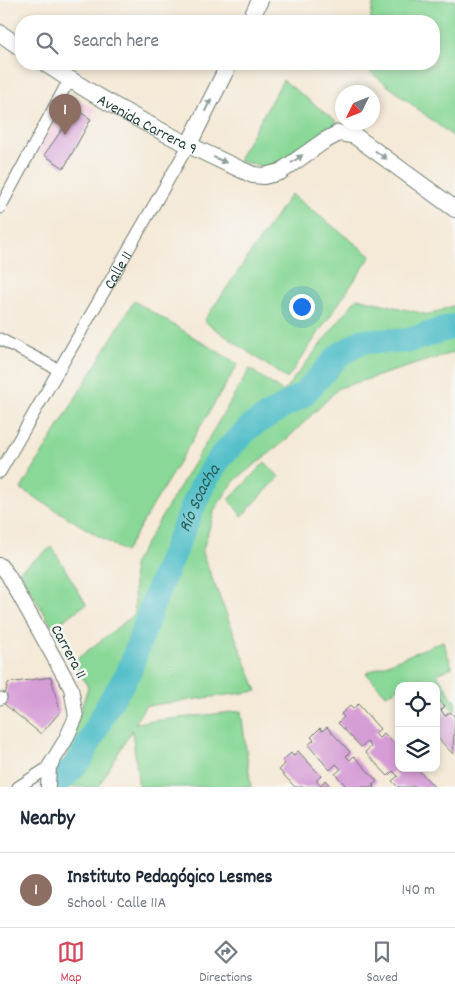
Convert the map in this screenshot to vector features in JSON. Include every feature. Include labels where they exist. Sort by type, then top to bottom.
[{"type":"main road","points":[[253,15],[260,0]]},
{"type":"main road","points":[[0,34],[15,44]]},
{"type":"main road","name":"Avenida Carrera 9","points":[[55,70],[188,146],[253,175],[264,176],[280,172],[324,141],[339,133],[355,136],[455,209]]},
{"type":"main road","name":"Calle 11","points":[[188,146],[225,70]]},
{"type":"street","points":[[0,208],[64,89],[72,81]]},
{"type":"street","name":"Calle 11","points":[[0,472],[188,146]]},
{"type":"street","points":[[0,338],[59,370]]},
{"type":"street","name":"Carrera 11","points":[[0,565],[8,575],[71,688],[76,717],[48,777]]},
{"type":"street","points":[[18,787],[48,777]]},
{"type":"shaded area","points":[[73,96],[96,109],[64,168],[38,151],[70,97]]},
{"type":"green space","points":[[374,0],[455,0],[455,138],[368,70],[440,70],[440,15],[371,15]]},
{"type":"green space","points":[[283,80],[335,120],[333,128],[280,166],[265,167],[240,161],[240,156]]},
{"type":"green space","points":[[291,194],[371,256],[287,379],[204,321]]},
{"type":"green space","points":[[357,298],[429,315],[455,305],[455,352],[339,388],[284,442],[235,480],[215,509],[202,553],[257,691],[145,706],[135,723],[241,711],[251,787],[139,787],[132,730],[98,787],[63,787],[63,768],[88,687],[73,662],[135,614],[133,565],[250,369],[283,392]]},
{"type":"green space","points":[[134,301],[238,364],[125,552],[21,489]]},
{"type":"green space","points":[[265,462],[279,477],[242,516],[229,500]]},
{"type":"green space","points":[[52,547],[86,604],[53,628],[19,571]]},
{"type":"green space","points":[[443,641],[452,667],[437,674],[455,702],[455,712],[440,696],[440,682],[426,682],[422,677],[412,682],[395,682],[395,690],[386,695],[366,673]]},
{"type":"building","points":[[78,111],[91,119],[64,168],[44,155],[64,127],[68,129]]},
{"type":"building","points":[[51,677],[60,712],[41,734],[3,703],[8,683]]},
{"type":"building","points":[[440,701],[445,706],[441,710],[445,716],[450,712],[455,717],[453,754],[440,740]]},
{"type":"building","points":[[358,704],[380,729],[375,733],[377,736],[379,738],[384,733],[395,745],[395,772],[421,772],[434,787],[398,787],[392,781],[398,776],[393,771],[388,776],[365,752],[371,747],[369,744],[367,742],[361,747],[338,723],[344,717],[341,714],[350,706],[353,709]]},
{"type":"building","points":[[327,727],[350,752],[346,756],[350,760],[354,756],[377,781],[373,785],[375,787],[347,787],[335,774],[341,769],[336,764],[330,770],[308,745],[314,740],[311,737],[320,728],[322,731]]},
{"type":"building","points":[[298,751],[321,776],[317,780],[318,783],[321,785],[325,780],[331,787],[295,787],[279,770],[285,764],[282,761],[291,753],[293,756]]},
{"type":"waterway","name":"Río Soacha","points":[[54,787],[81,759],[107,707],[128,674],[156,595],[193,506],[204,482],[222,455],[251,426],[304,394],[338,356],[362,341],[407,341],[455,326]]},
{"type":"place","name":"Instituto Pedagógico Lesmes","points":[[65,135]]}]
